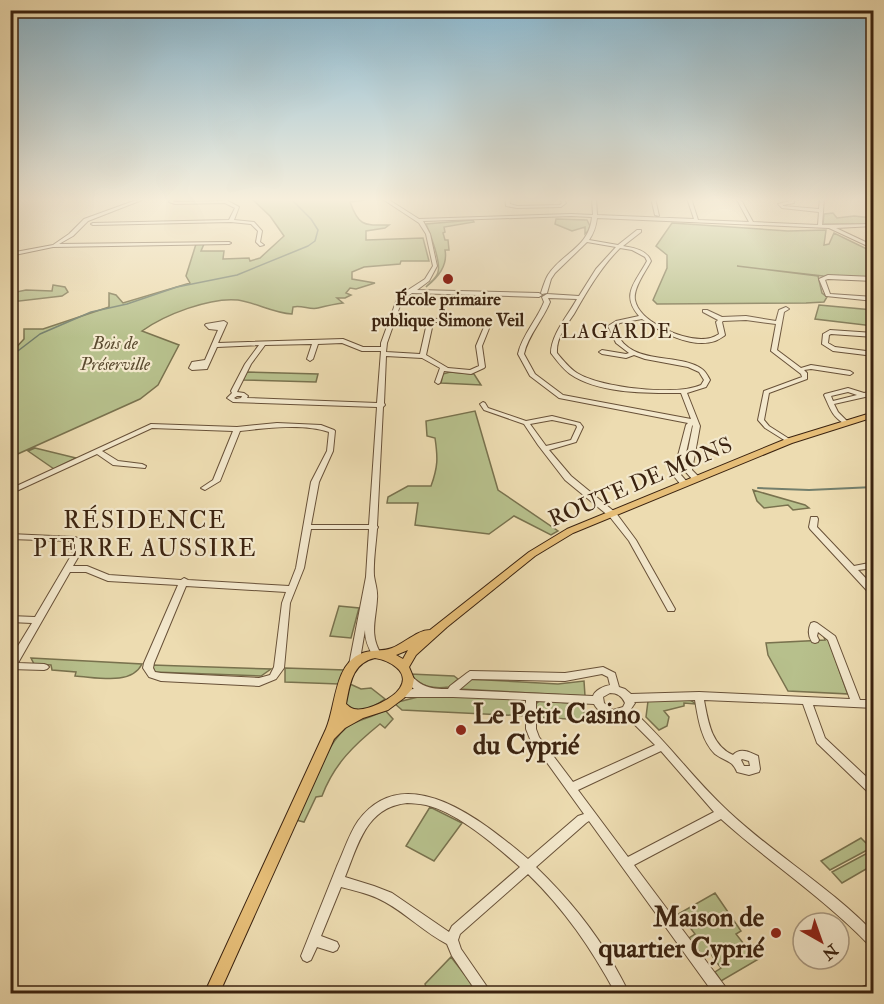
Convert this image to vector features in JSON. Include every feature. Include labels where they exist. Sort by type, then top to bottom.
[{"type":"main road","name":"ROUTE DE MONS","points":[[404,667],[412,652],[444,624],[544,546],[570,531],[789,441],[873,414]]},
{"type":"main road","name":"ROUTE DE MONS","points":[[380,654],[399,650],[444,624]]},
{"type":"main road","points":[[211,993],[328,739],[340,705],[341,694],[354,665],[360,658],[380,654],[396,660],[404,667],[408,679],[403,693],[370,713],[359,715],[341,725],[328,739]]},
{"type":"main road","points":[[340,705],[347,712],[359,715]]},
{"type":"street","points":[[10,255],[53,246],[152,245]]},
{"type":"street","points":[[354,665],[370,577],[382,405],[383,352],[398,302],[408,291],[430,278],[435,266],[430,245]]},
{"type":"street","points":[[583,245],[551,273],[544,295],[547,302],[544,312],[524,344],[521,354],[528,370],[537,380],[566,399],[694,422]]},
{"type":"street","points":[[608,245],[642,253],[648,259],[632,297],[634,305],[643,317],[671,334],[705,341],[718,339],[722,335],[719,322],[721,319]]},
{"type":"street","points":[[623,245],[596,270],[554,346],[554,353],[564,365],[593,382],[618,389],[683,391],[704,386],[707,380],[705,375],[688,366],[632,354],[625,348],[611,327],[618,322],[643,317]]},
{"type":"street","points":[[873,279],[828,277],[822,279],[828,295],[873,299]]},
{"type":"street","points":[[418,286],[438,292]]},
{"type":"street","points":[[408,291],[579,298]]},
{"type":"street","points":[[786,309],[781,311],[775,353],[805,376],[802,380],[766,392],[761,417],[766,427],[789,441]]},
{"type":"street","points":[[705,311],[721,319],[746,318],[779,323]]},
{"type":"street","points":[[216,345],[347,342],[383,352],[423,356],[442,369],[471,372],[482,368],[479,346],[486,329],[485,324],[477,320],[433,320],[430,322],[423,356]]},
{"type":"street","points":[[207,362],[222,328]]},
{"type":"street","points":[[873,335],[830,332],[826,334],[825,344],[833,349],[873,354]]},
{"type":"street","points":[[310,358],[316,341]]},
{"type":"street","points":[[264,343],[245,369],[234,391],[235,394],[244,395],[243,400],[382,405]]},
{"type":"street","points":[[602,352],[626,356],[632,354]]},
{"type":"street","points":[[800,370],[811,367],[850,373]]},
{"type":"street","points":[[438,382],[442,369]]},
{"type":"street","points":[[683,391],[697,426],[688,471],[696,478]]},
{"type":"street","points":[[845,422],[837,416],[831,403],[873,393]]},
{"type":"street","points":[[483,404],[486,409],[526,423],[552,418],[578,424],[574,441],[544,449]]},
{"type":"street","points":[[684,483],[677,475],[689,425],[694,422]]},
{"type":"street","points":[[526,423],[568,478],[611,513],[632,540],[671,609]]},
{"type":"street","points":[[10,492],[151,426],[237,429],[277,426],[321,427],[333,431],[330,451],[315,482],[300,568],[286,603],[279,668],[273,677],[260,682],[156,677],[149,672],[149,663],[184,581]]},
{"type":"street","points":[[205,488],[216,481],[237,429]]},
{"type":"street","points":[[97,451],[116,463],[142,466]]},
{"type":"street","points":[[814,519],[813,527],[873,593]]},
{"type":"street","points":[[307,527],[374,527]]},
{"type":"street","points":[[10,536],[79,542],[79,549],[11,666],[44,667]]},
{"type":"street","points":[[851,569],[873,565]]},
{"type":"street","points":[[67,569],[87,569],[108,578],[290,589]]},
{"type":"street","points":[[370,577],[374,589],[369,641],[380,654]]},
{"type":"street","points":[[10,619],[38,620]]},
{"type":"street","points":[[815,640],[814,625],[832,638],[856,703]]},
{"type":"street","points":[[453,693],[453,689],[470,675],[565,677],[603,670],[612,675],[615,689]]},
{"type":"street","points":[[408,679],[419,687],[436,692]]},
{"type":"street","points":[[615,689],[625,694],[630,703],[626,710],[618,714],[609,713],[599,705],[597,700],[602,691],[615,689]]},
{"type":"street","points":[[403,693],[436,692],[597,700]]},
{"type":"street","points":[[629,698],[699,696],[873,704]]},
{"type":"street","points":[[699,696],[708,737],[725,757],[735,760]]},
{"type":"street","points":[[531,697],[532,734],[722,993]]},
{"type":"street","points":[[806,700],[821,740],[873,791]]},
{"type":"street","points":[[626,710],[663,746],[722,813],[837,905],[873,942]]},
{"type":"street","points":[[571,788],[663,746]]},
{"type":"street","points":[[307,956],[364,820],[385,803],[408,797],[430,801],[464,818],[501,844],[548,885],[577,919],[604,959],[623,993]]},
{"type":"street","points":[[627,863],[722,813]]},
{"type":"street","points":[[486,993],[456,952],[452,940],[456,930],[582,819],[591,816]]},
{"type":"street","points":[[338,881],[371,890],[392,900],[432,931],[452,940]]},
{"type":"street","points":[[315,940],[333,946]]},
{"type":"street","points":[[861,993],[873,989]]},
{"type":"green space","name":"Bois de Préserville","points":[[196,245],[204,245],[201,251],[224,251],[223,259],[249,258],[250,261],[260,258],[274,245],[425,245],[429,261],[401,261],[400,264],[364,267],[352,272],[352,279],[375,283],[356,289],[350,288],[346,293],[351,295],[337,298],[343,303],[315,308],[293,307],[292,314],[278,312],[245,301],[214,301],[188,308],[162,319],[142,331],[179,345],[158,385],[140,399],[11,457],[11,353],[24,339],[24,329],[43,329],[109,307],[109,293],[116,295],[123,303],[190,283],[186,276]]},
{"type":"green space","points":[[434,245],[448,245],[449,250],[445,250],[446,256],[441,271],[426,287],[438,272]]},
{"type":"green space","points":[[858,245],[873,252],[873,277],[823,276],[737,266],[818,276],[822,293],[827,297],[824,302],[806,303],[657,304],[653,300],[667,268],[667,255],[656,246]]},
{"type":"green space","points":[[53,285],[65,287],[68,292],[62,296],[11,302],[11,293],[26,290],[52,291]]},
{"type":"green space","points":[[819,305],[873,310],[873,326],[815,319]]},
{"type":"green space","points":[[247,372],[318,374],[316,382],[243,380]]},
{"type":"green space","points":[[450,372],[474,374],[481,385],[441,383],[443,374]]},
{"type":"green space","points":[[475,411],[498,490],[558,531],[551,535],[514,516],[489,534],[415,525],[418,503],[387,503],[388,497],[408,486],[431,486],[436,468],[437,451],[435,438],[427,436],[426,421]]},
{"type":"green space","points":[[35,448],[76,458],[54,469],[28,451]]},
{"type":"green space","points":[[753,490],[809,508],[793,510],[788,505],[764,508],[757,501]]},
{"type":"green space","points":[[339,606],[359,608],[351,638],[330,636]]},
{"type":"green space","points":[[823,634],[827,636],[847,692],[850,694],[788,691],[768,655],[766,643],[825,640]]},
{"type":"green space","points":[[31,658],[142,664],[130,675],[112,679],[75,676],[76,672],[52,670],[51,665],[34,664]]},
{"type":"green space","points":[[152,665],[271,669],[261,676],[155,672]]},
{"type":"green space","points":[[285,668],[345,670],[339,684],[285,682]]},
{"type":"green space","points":[[410,674],[454,676],[458,679],[449,687],[438,688],[418,682]]},
{"type":"green space","points":[[468,679],[558,684],[584,681],[585,696],[459,689]]},
{"type":"green space","points":[[350,684],[361,689],[371,688],[385,699],[365,710],[350,708],[345,705]]},
{"type":"green space","points":[[426,695],[517,699],[526,705],[527,716],[402,710],[394,703]]},
{"type":"green space","points":[[690,700],[696,704],[684,703],[684,706],[664,711],[669,717],[667,726],[659,730],[646,717],[648,701]]},
{"type":"green space","points":[[539,701],[562,702],[584,708],[585,720],[534,717],[535,705]]},
{"type":"green space","points":[[385,710],[393,719],[385,728],[380,724],[353,748],[332,774],[322,796],[316,797],[304,822],[296,820],[324,758],[338,736],[350,725]]},
{"type":"green space","points":[[430,807],[462,823],[434,861],[406,846]]},
{"type":"green space","points":[[861,838],[871,848],[830,870],[821,861]]},
{"type":"green space","points":[[873,850],[873,865],[842,883],[832,872]]},
{"type":"green space","points":[[715,893],[741,931],[736,934],[747,948],[753,945],[762,957],[721,981],[715,972],[721,968],[710,953],[703,957],[689,938],[695,934],[685,921],[678,924],[673,917]]},
{"type":"green space","points":[[451,957],[479,993],[428,993],[425,984]]},
{"type":"waterway","points":[[10,357],[40,334],[91,312],[127,304],[177,287],[237,275],[310,245]]},
{"type":"waterway","points":[[758,488],[809,490],[874,487]]},
{"type":"place","name":"École primaire publique Simone Veil","points":[[448,279]]},
{"type":"place","name":"Le Petit Casino du Cyprié","points":[[461,730]]},
{"type":"place","name":"Maison de quartier Cyprié","points":[[776,933]]},
{"type":"district","name":"LAGARDE","points":[[617,331]]},
{"type":"district","name":"RÉSIDENCE PIERRE AUSSIRE","points":[[145,534]]}]
